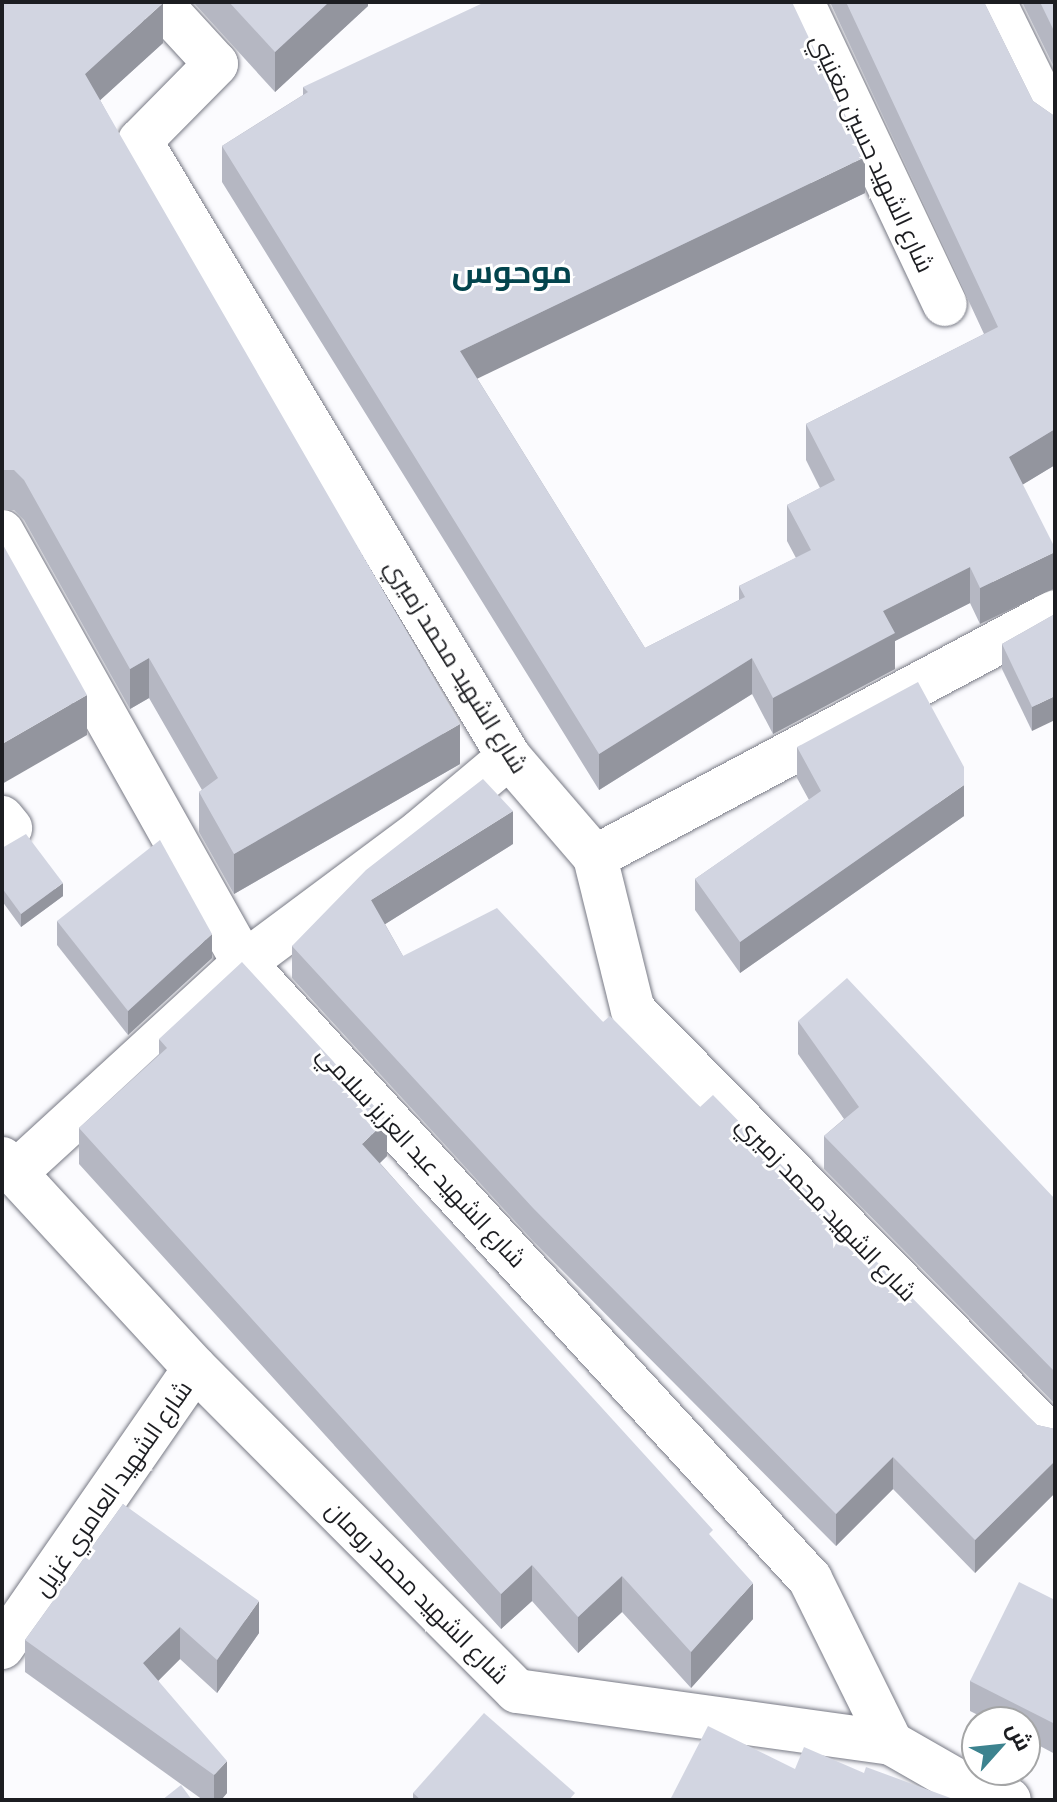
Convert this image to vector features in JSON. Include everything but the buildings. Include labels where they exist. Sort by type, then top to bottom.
[{"type":"street","name":"شارع الشهيد محمد زميري","points":[[159,2],[216,64],[140,141],[509,757],[595,857],[633,1010],[1055,1440]]},
{"type":"street","name":"شارع الشهيد حسين مغنيني","points":[[802,2],[945,304]]},
{"type":"street","points":[[994,2],[1055,126]]},
{"type":"street","name":"شارع الشهيد عبد العزيز سلامي","points":[[2,532],[244,963],[810,1579],[891,1743]]},
{"type":"street","points":[[595,857],[1055,612]]},
{"type":"street","points":[[9,1165],[244,963],[421,831],[509,757]]},
{"type":"street","name":"شارع الشهيد محمد رومان","points":[[9,1165],[195,1368],[517,1691],[891,1743],[966,1786],[995,1798]]},
{"type":"street","name":"شارع الشهيد العامري غزيل","points":[[2,1647],[195,1368]]},
{"type":"district","name":"موحوس","points":[[512,270]]}]
